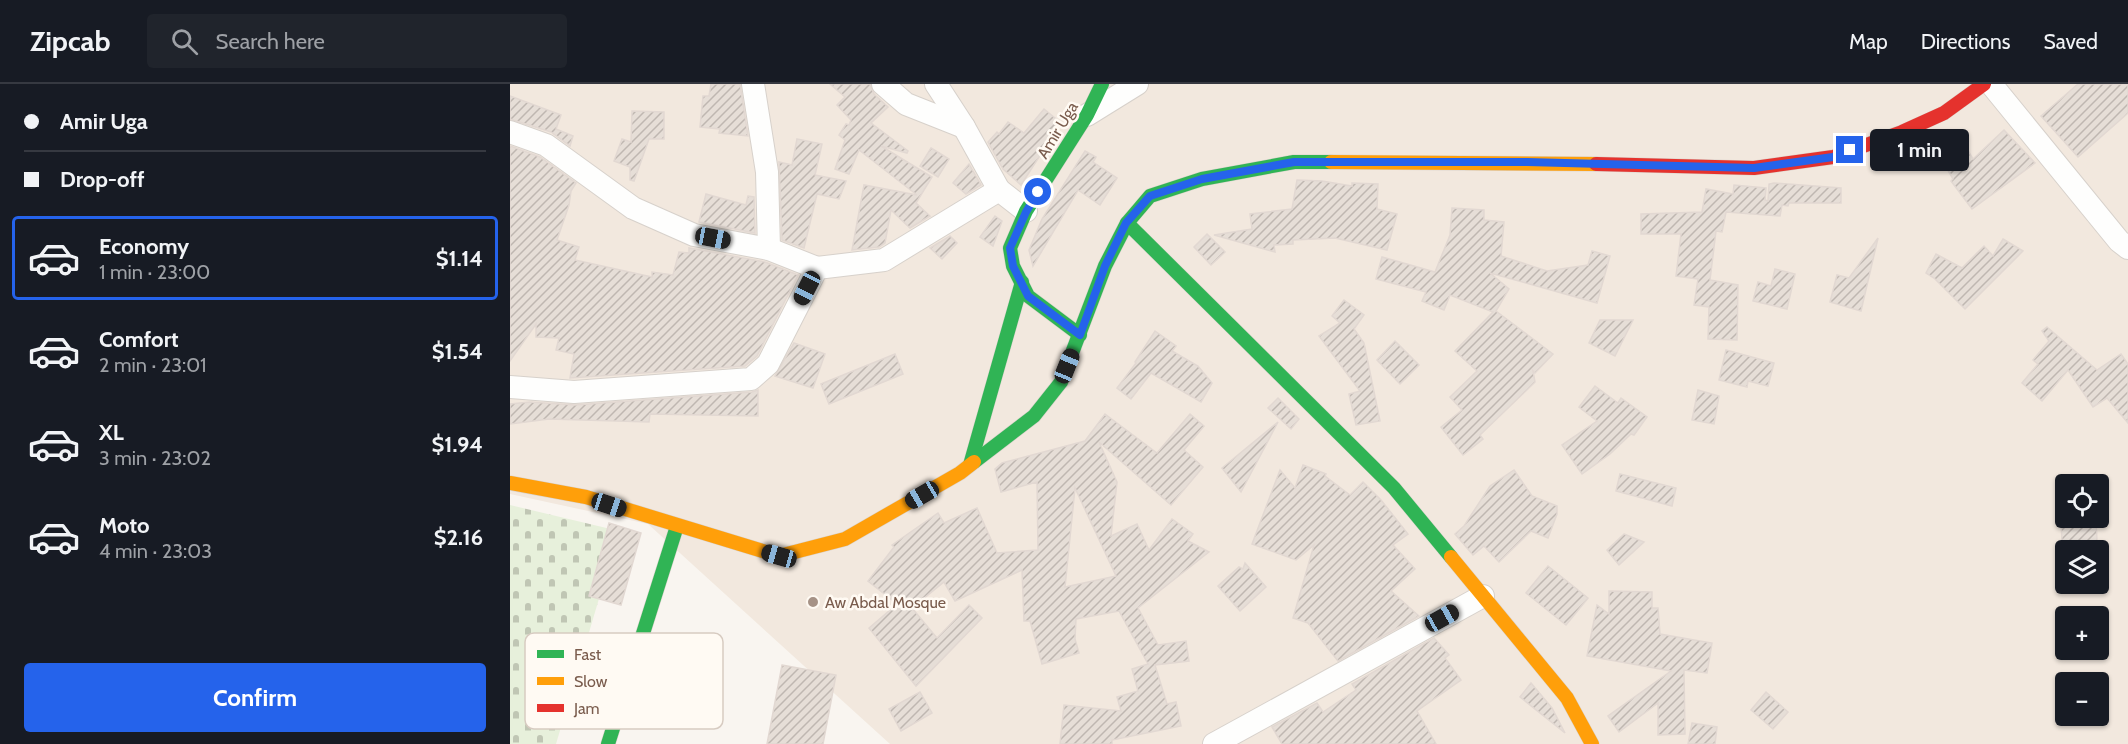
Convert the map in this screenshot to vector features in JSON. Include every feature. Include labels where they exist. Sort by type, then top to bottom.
[{"type":"street","points":[[753,84],[767,172],[769,249]]},
{"type":"street","points":[[883,84],[906,105],[964,127]]},
{"type":"street","points":[[936,84],[964,127],[999,190],[1026,212]]},
{"type":"street","name":"Amir Uga","points":[[1080,335],[1028,296],[1013,266],[1010,248],[1026,212],[1087,115],[1102,84]]},
{"type":"street","points":[[1087,115],[1137,84]]},
{"type":"street","points":[[510,483],[586,497],[779,556],[845,540],[960,473],[1034,416],[1061,382],[1105,266],[1126,223],[1150,196],[1202,179],[1294,162],[1527,162],[1754,168],[1833,157],[1902,132],[1944,113],[1984,84]]},
{"type":"street","points":[[1991,84],[2119,241],[2128,248]]},
{"type":"street","points":[[510,132],[546,145],[633,208],[694,235],[769,249],[817,268],[884,260],[999,190]]},
{"type":"street","points":[[1126,223],[1394,488],[1567,698],[1592,744]]},
{"type":"street","points":[[510,387],[574,392],[751,379],[768,364],[817,268]]},
{"type":"street","points":[[970,465],[1022,282]]},
{"type":"street","points":[[643,633],[677,526]]},
{"type":"street","points":[[1214,744],[1483,596]]},
{"type":"street","points":[[608,744],[613,729]]},
{"type":"shaded area","points":[[510,84],[2128,84],[2128,744],[890,744],[648,524],[510,494]]},
{"type":"green space","points":[[510,505],[619,531],[589,633],[525,633],[525,729],[560,729],[556,744],[510,744]]},
{"type":"building","points":[[711,84],[740,84],[748,136],[719,133],[720,129],[700,127],[703,96],[709,96]]},
{"type":"building","points":[[830,84],[870,84],[874,94],[888,107],[871,123],[908,151],[907,153],[881,146],[932,177],[916,203],[930,216],[910,228],[891,210],[885,243],[879,247],[852,250],[864,185],[917,195],[859,150],[849,174],[835,169],[845,140],[839,135],[851,120],[837,105],[845,97]]},
{"type":"building","points":[[2078,84],[2128,84],[2128,113],[2078,157],[2041,116]]},
{"type":"building","points":[[510,96],[561,115],[556,129],[573,136],[570,146],[551,132],[510,119]]},
{"type":"building","points":[[1044,109],[1061,123],[1021,185],[1003,169],[988,142],[997,132],[999,134],[1008,122],[1024,133]]},
{"type":"building","points":[[632,111],[664,112],[664,139],[649,139],[634,181],[630,180],[630,167],[614,161],[622,139],[631,142]]},
{"type":"building","points":[[2004,130],[2035,163],[1972,209],[1951,181],[1953,179],[1935,148],[1958,134],[1973,159]]},
{"type":"building","points":[[797,139],[822,144],[815,175],[846,181],[839,199],[817,194],[804,248],[782,240],[779,162],[792,165]]},
{"type":"building","points":[[510,146],[540,157],[576,183],[571,191],[569,205],[557,240],[579,247],[575,260],[652,277],[652,272],[673,275],[679,252],[689,253],[689,248],[765,262],[798,275],[757,356],[745,366],[570,378],[574,354],[556,350],[559,338],[536,337],[536,324],[510,361]]},
{"type":"building","points":[[931,148],[949,159],[938,177],[920,166]]},
{"type":"building","points":[[1085,151],[1096,157],[1093,162],[1117,178],[1100,205],[1078,190],[1033,266],[1029,250],[1042,219]]},
{"type":"building","points":[[969,164],[981,185],[966,194],[953,183]]},
{"type":"building","points":[[1297,180],[1352,186],[1352,183],[1378,184],[1377,209],[1397,214],[1387,250],[1335,238],[1293,240],[1293,244],[1274,245],[1275,252],[1214,235],[1252,229],[1250,214],[1292,209]]},
{"type":"building","points":[[1769,184],[1841,188],[1841,203],[1789,203],[1788,206],[1782,205],[1780,216],[1726,212],[1722,232],[1716,231],[1710,280],[1738,285],[1737,340],[1708,339],[1709,307],[1694,305],[1698,279],[1676,276],[1681,234],[1641,234],[1641,214],[1702,212],[1706,189],[1733,194],[1734,185],[1766,188],[1765,200],[1768,201]]},
{"type":"building","points":[[706,194],[746,205],[748,196],[754,197],[755,233],[699,222]]},
{"type":"building","points":[[1452,208],[1484,210],[1484,220],[1504,222],[1501,256],[1547,271],[1588,265],[1592,251],[1610,256],[1597,303],[1490,273],[1509,289],[1496,311],[1553,354],[1535,373],[1533,371],[1535,382],[1480,435],[1483,439],[1463,455],[1441,427],[1462,410],[1450,397],[1477,371],[1455,351],[1493,312],[1450,295],[1444,310],[1422,301],[1426,292],[1376,279],[1382,257],[1435,272],[1450,235]]},
{"type":"building","points":[[995,216],[1002,221],[993,246],[980,237]]},
{"type":"building","points":[[1207,234],[1225,252],[1211,265],[1194,247]]},
{"type":"building","points":[[950,236],[957,243],[942,259],[930,248]]},
{"type":"building","points":[[1878,238],[1861,311],[1830,302],[1837,275],[1849,278]]},
{"type":"building","points":[[2003,239],[2023,251],[1965,309],[1926,273],[1936,254],[1962,268],[1984,246],[1993,256]]},
{"type":"building","points":[[1775,269],[1795,274],[1787,309],[1753,301],[1758,282],[1771,286]]},
{"type":"building","points":[[1344,300],[1364,315],[1354,329],[1364,343],[1380,421],[1356,425],[1349,394],[1360,391],[1319,336],[1340,323],[1332,316]]},
{"type":"building","points":[[1600,320],[1633,320],[1615,356],[1589,343]]},
{"type":"building","points":[[2047,327],[2097,370],[2121,354],[2128,364],[2128,423],[2107,398],[2093,407],[2068,370],[2042,401],[2022,383],[2038,364],[2033,360],[2049,341],[2042,331]]},
{"type":"building","points":[[1155,331],[1176,346],[1172,351],[1198,366],[1212,383],[1201,402],[1151,373],[1131,399],[1117,388],[1136,363]]},
{"type":"building","points":[[1395,341],[1419,365],[1400,384],[1377,360]]},
{"type":"building","points":[[794,343],[825,354],[813,388],[775,376]]},
{"type":"building","points":[[1726,350],[1774,363],[1768,386],[1748,381],[1747,387],[1719,380]]},
{"type":"building","points":[[895,354],[903,374],[829,404],[821,384]]},
{"type":"building","points":[[1595,386],[1618,403],[1621,398],[1647,417],[1634,435],[1631,434],[1610,454],[1582,474],[1562,445],[1597,421],[1579,407]]},
{"type":"building","points":[[758,390],[758,416],[650,414],[649,422],[549,419],[510,424],[510,404],[530,402],[575,405]]},
{"type":"building","points":[[1698,390],[1719,396],[1714,424],[1692,420]]},
{"type":"building","points":[[1278,398],[1299,419],[1291,429],[1268,408]]},
{"type":"building","points":[[1105,414],[1157,453],[1190,414],[1204,426],[1184,450],[1203,467],[1171,505],[1099,442],[1117,482],[1111,536],[1137,524],[1149,550],[1172,519],[1193,534],[1188,541],[1209,552],[1138,608],[1158,645],[1186,641],[1189,661],[1155,665],[1167,704],[1176,702],[1181,726],[1112,740],[1112,744],[1060,744],[1064,705],[1121,711],[1117,697],[1138,691],[1132,669],[1148,664],[1119,611],[1076,619],[1075,639],[1079,653],[1042,664],[1030,621],[1024,621],[1022,570],[955,601],[944,582],[912,608],[937,638],[969,605],[982,618],[916,686],[869,628],[897,604],[868,581],[894,547],[892,545],[938,513],[944,523],[977,508],[997,553],[1038,550],[1037,482],[1001,492],[995,469],[1002,463],[1085,441]],"holes":[[[1075,488],[1116,576],[1065,587]]]},
{"type":"building","points":[[1278,422],[1241,492],[1222,468]]},
{"type":"building","points":[[1303,465],[1326,474],[1325,476],[1350,495],[1363,482],[1381,500],[1408,534],[1393,545],[1415,569],[1391,591],[1419,616],[1338,661],[1308,623],[1293,618],[1314,545],[1296,560],[1252,544],[1280,470],[1295,488]]},
{"type":"building","points":[[1514,470],[1532,496],[1557,506],[1557,514],[1548,538],[1531,531],[1499,562],[1484,546],[1473,555],[1455,534],[1464,526],[1490,486]]},
{"type":"building","points":[[1620,474],[1676,488],[1672,506],[1616,491]]},
{"type":"building","points":[[609,523],[641,533],[621,605],[589,596]]},
{"type":"building","points":[[2061,528],[2096,528],[2097,540],[2062,540]]},
{"type":"building","points":[[1624,534],[1644,542],[1619,565],[1607,550]]},
{"type":"building","points":[[1245,563],[1266,587],[1240,611],[1218,586],[1239,567],[1243,569]]},
{"type":"building","points":[[1548,566],[1588,598],[1566,625],[1526,593]]},
{"type":"building","points":[[1609,591],[1652,592],[1652,608],[1658,608],[1660,634],[1712,643],[1707,673],[1684,670],[1685,734],[1658,735],[1658,703],[1619,732],[1608,716],[1671,671],[1587,656],[1597,605],[1609,614]]},
{"type":"building","points":[[1434,638],[1449,655],[1445,658],[1461,680],[1417,711],[1436,744],[1282,744],[1272,727],[1317,703],[1323,712],[1356,690],[1352,684]]},
{"type":"building","points":[[782,665],[836,675],[823,744],[767,744]]},
{"type":"building","points":[[1531,683],[1552,708],[1565,733],[1520,697]]},
{"type":"building","points":[[920,692],[932,713],[901,731],[889,709]]},
{"type":"building","points":[[1766,692],[1788,712],[1773,729],[1751,710]]},
{"type":"building","points":[[1692,723],[1717,727],[1715,744],[1688,744]]},
{"type":"traffic: fast","points":[[1080,335],[1028,296],[1013,266],[1010,248],[1026,211],[1087,115],[1102,84]]},
{"type":"traffic: fast","points":[[974,462],[1034,416],[1061,382],[1105,266],[1127,223],[1150,196],[1202,179],[1294,162],[1331,162]]},
{"type":"traffic: fast","points":[[1127,223],[1394,488],[1451,557]]},
{"type":"traffic: fast","points":[[970,465],[1022,282]]},
{"type":"traffic: fast","points":[[643,633],[677,526]]},
{"type":"traffic: fast","points":[[608,744],[613,729]]},
{"type":"traffic: slow","points":[[1331,162],[1596,164]]},
{"type":"traffic: slow","points":[[510,483],[586,497],[779,556],[845,539],[960,473],[974,462]]},
{"type":"traffic: slow","points":[[1451,557],[1567,698],[1592,744]]},
{"type":"traffic: jam","points":[[1596,164],[1754,168],[1833,157],[1902,132],[1944,113],[1984,84]]},
{"type":"place","name":"Aw Abdal Mosque","points":[[813,602]]},
{"type":"route","points":[[1038,192],[1010,248],[1013,266],[1028,296],[1080,335],[1105,266],[1126,223],[1150,196],[1202,179],[1294,162],[1527,162],[1754,168],[1833,157],[1850,150]]}]
